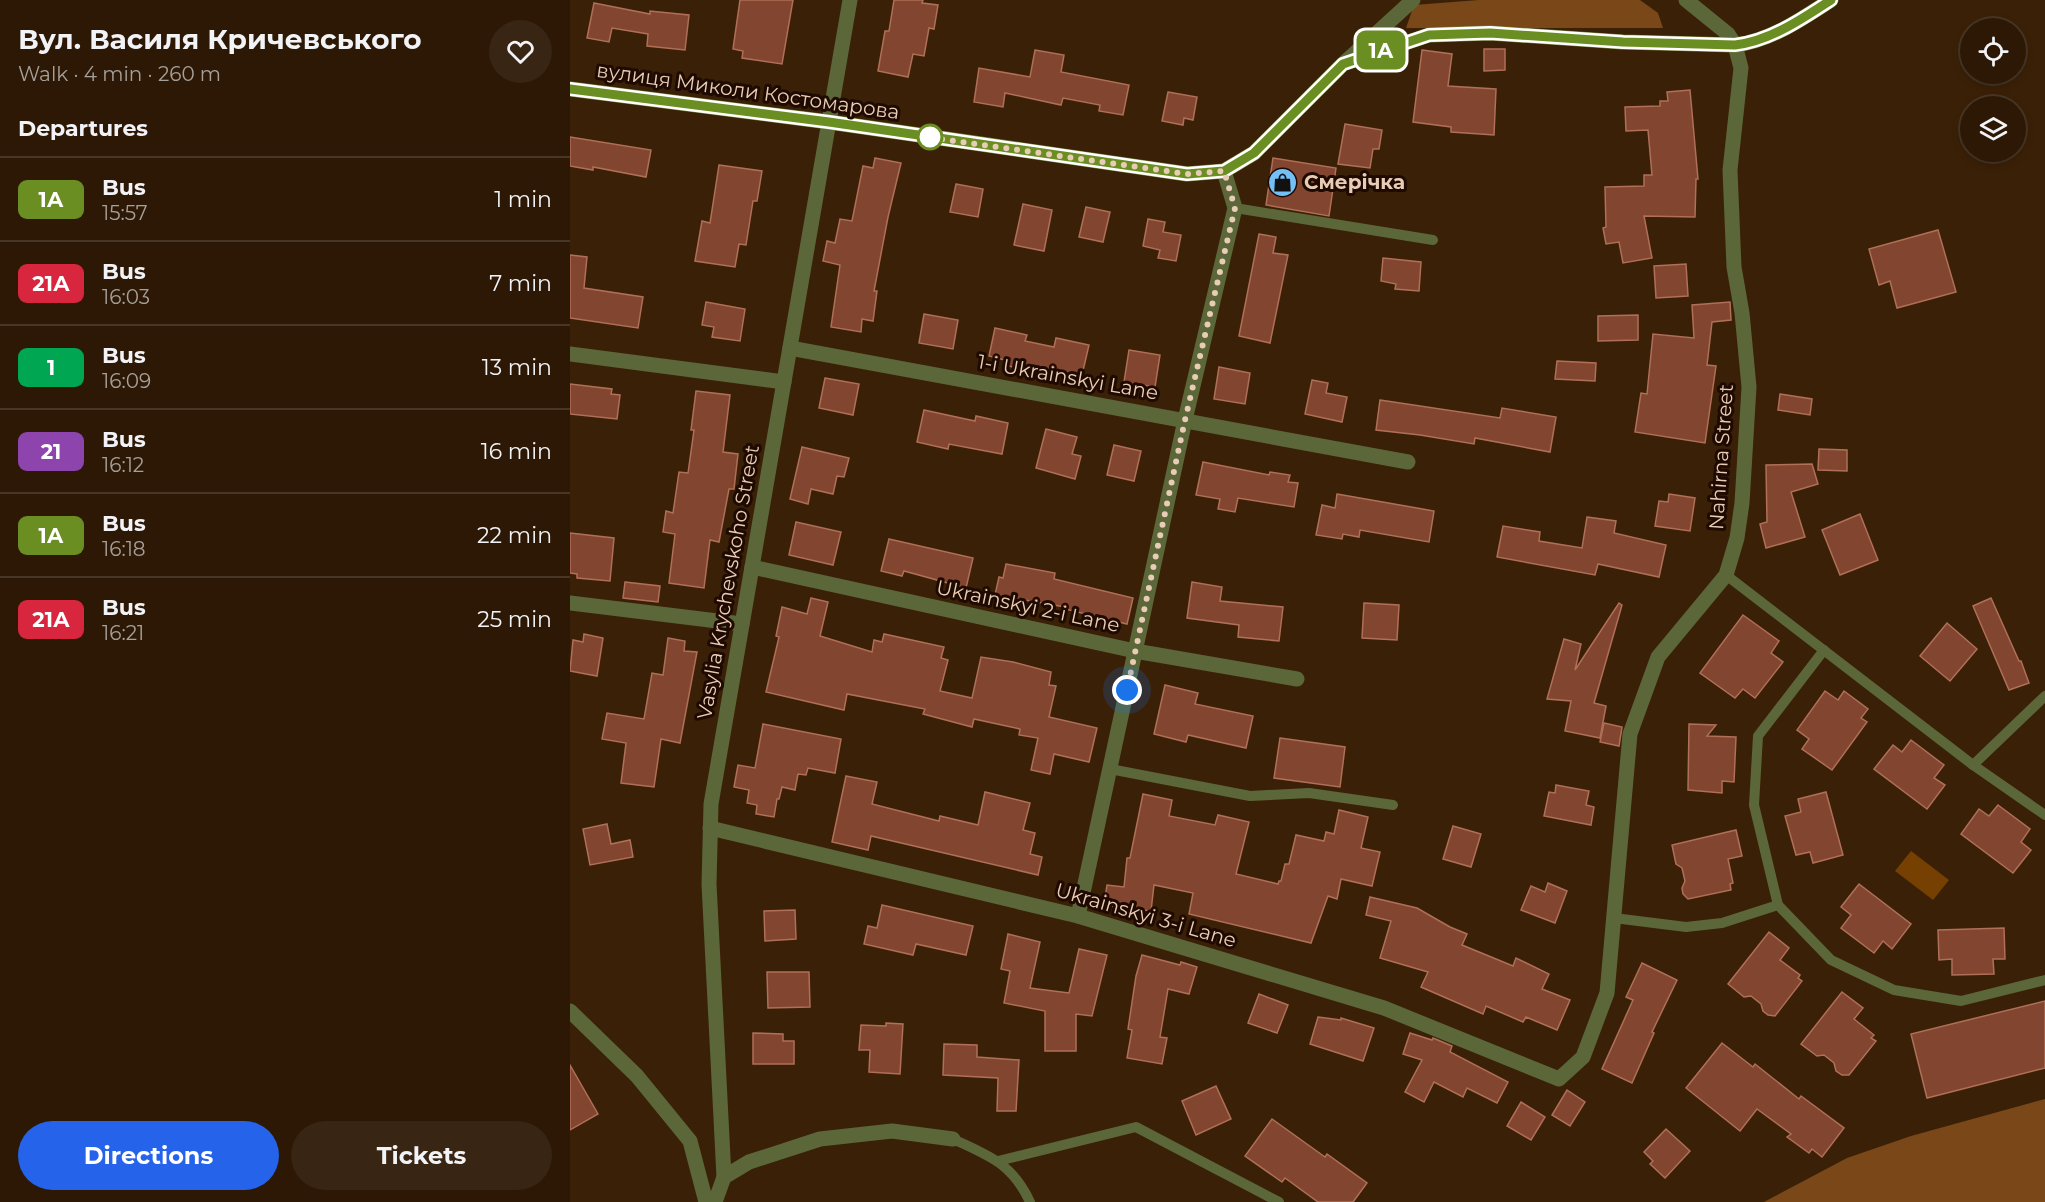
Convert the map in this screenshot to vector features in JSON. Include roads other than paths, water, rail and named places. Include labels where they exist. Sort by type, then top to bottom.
[{"type":"street","name":"Vasylia Krychevskoho Street","points":[[724,1177],[709,884],[711,804],[850,0]]},
{"type":"street","points":[[1343,64],[1413,0]]},
{"type":"street","points":[[1686,0],[1728,34],[1735,45],[1749,44],[1769,36],[1831,0]]},
{"type":"street","name":"вулиця Миколи Костомарова","points":[[570,89],[829,122],[1187,174],[1224,171],[1254,153],[1343,64],[1429,35],[1490,33],[1623,42],[1735,45]]},
{"type":"street","name":"Nahirna Street","points":[[1559,1079],[1583,1057],[1607,993],[1630,734],[1658,657],[1726,575],[1737,538],[1742,503],[1749,387],[1732,236],[1730,170],[1741,68],[1735,45]]},
{"type":"street","points":[[1078,916],[1185,420],[1235,208],[1224,171]]},
{"type":"street","name":"1-i Ukrainskyi Lane","points":[[790,348],[1408,462]]},
{"type":"street","points":[[570,354],[784,382]]},
{"type":"street","name":"Ukrainskyi 2-i Lane","points":[[752,567],[1135,651],[1297,679]]},
{"type":"street","points":[[570,603],[742,624]]},
{"type":"street","name":"Ukrainskyi 3-i Lane","points":[[710,828],[1078,916],[1384,1008],[1559,1079]]},
{"type":"street","points":[[570,1011],[637,1076],[690,1141],[706,1202]]},
{"type":"street","points":[[715,1202],[724,1177],[749,1162],[820,1139],[892,1131],[953,1139]]},
{"type":"lane","points":[[1235,208],[1433,240]]},
{"type":"lane","points":[[1726,575],[1973,765],[2045,815]]},
{"type":"lane","points":[[1824,650],[1758,736],[1754,805],[1778,905],[1831,960],[1893,990],[1960,1001],[2045,980]]},
{"type":"lane","points":[[1973,765],[2045,696]]},
{"type":"lane","points":[[1110,769],[1250,796],[1309,793],[1393,805]]},
{"type":"lane","points":[[1614,918],[1686,927],[1722,923],[1778,905]]},
{"type":"lane","points":[[998,1161],[1136,1128],[1279,1202]]},
{"type":"lane","points":[[953,1139],[998,1161],[1022,1185],[1030,1202]]},
{"type":"place","name":"Смерічка","points":[[1283,182]]}]
